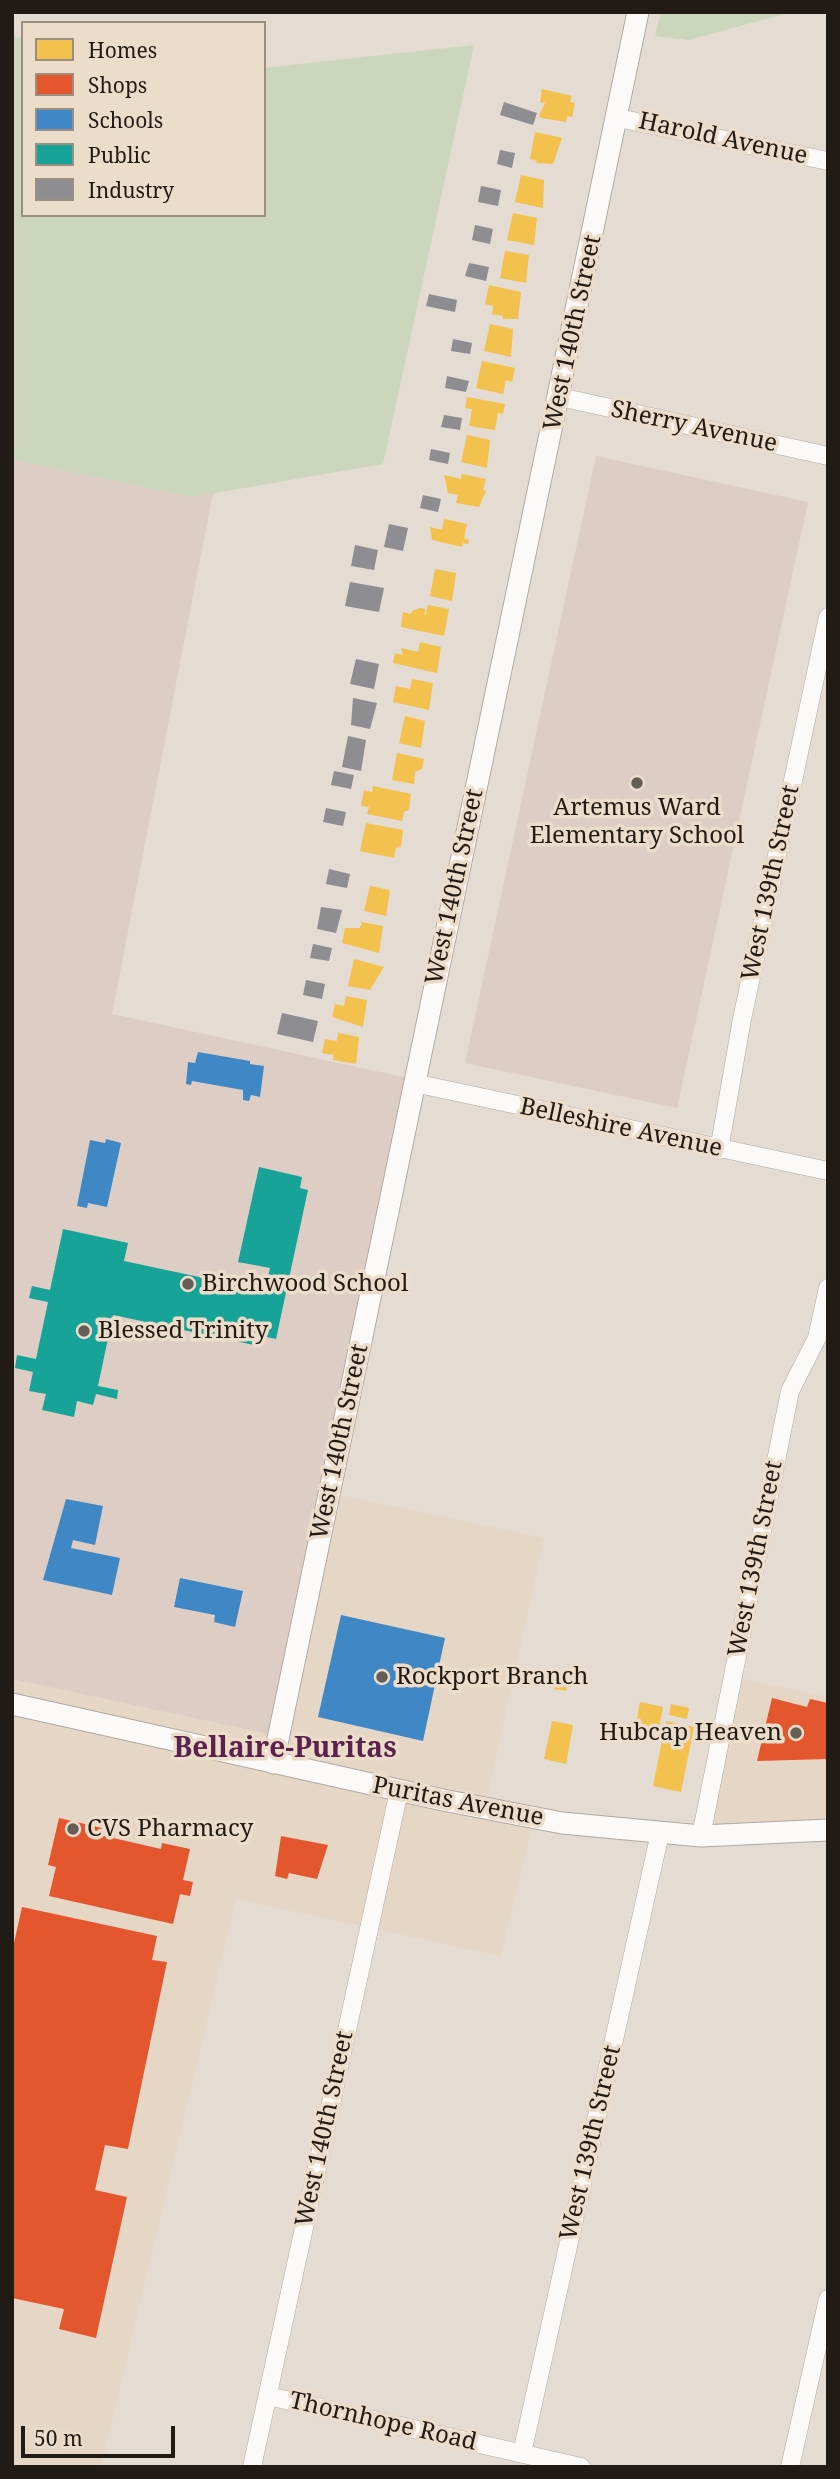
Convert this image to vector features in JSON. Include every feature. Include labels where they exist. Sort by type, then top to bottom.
[{"type":"street","name":"West 140th Street","points":[[273,1763],[638,12]]},
{"type":"street","name":"Harold Avenue","points":[[618,118],[828,161]]},
{"type":"street","name":"Sherry Avenue","points":[[559,397],[828,457]]},
{"type":"street","name":"West 139th Street","points":[[719,1150],[742,1019],[828,617]]},
{"type":"street","name":"Belleshire Avenue","points":[[414,1083],[719,1150],[828,1171]]},
{"type":"street","name":"West 139th Street","points":[[701,1836],[790,1391],[817,1338],[828,1288]]},
{"type":"street","name":"Puritas Avenue","points":[[12,1704],[273,1763],[562,1822],[701,1836],[828,1830]]},
{"type":"street","name":"West 140th Street","points":[[252,2467],[399,1790]]},
{"type":"street","name":"West 139th Street","points":[[522,2453],[660,1833]]},
{"type":"street","points":[[790,2467],[828,2299]]},
{"type":"street","name":"Thornhope Road","points":[[268,2396],[581,2467]]},
{"type":"shaded area","name":"Artemus Ward Elementary School","points":[[596,456],[808,502],[677,1108],[465,1063]]},
{"type":"shaded area","name":"Birchwood School","points":[[12,460],[192,497],[213,493],[112,1014],[408,1078],[268,1734],[12,1679]]},
{"type":"shaded area","points":[[320,1491],[544,1538],[487,1798],[536,1808],[501,1956],[236,1899],[101,2467],[12,2467],[12,1679],[267,1734]]},
{"type":"shaded area","points":[[739,1678],[828,1697],[828,1821],[707,1831]]},
{"type":"green space","points":[[661,12],[792,12],[688,40],[655,36]]},
{"type":"green space","points":[[12,36],[21,38],[21,217],[266,217],[266,68],[474,45],[383,464],[192,497],[12,460]]},
{"type":"building: Homes","points":[[542,89],[572,96],[570,102],[575,103],[572,117],[567,116],[566,122],[541,118],[539,116],[545,103],[540,102]]},
{"type":"building: Homes","points":[[535,132],[562,138],[553,164],[536,163],[537,161],[530,159]]},
{"type":"building: Homes","points":[[521,175],[544,180],[543,208],[515,202]]},
{"type":"building: Homes","points":[[513,213],[537,218],[534,245],[507,240]]},
{"type":"building: Homes","points":[[505,251],[529,255],[526,283],[500,278]]},
{"type":"building: Homes","points":[[489,285],[521,292],[518,319],[503,319],[503,316],[492,314],[493,306],[485,304]]},
{"type":"building: Homes","points":[[490,324],[513,329],[511,357],[484,351]]},
{"type":"building: Homes","points":[[482,361],[515,368],[512,382],[506,380],[503,394],[476,388]]},
{"type":"building: Homes","points":[[467,397],[505,404],[503,414],[498,413],[495,430],[469,426],[472,409],[465,408]]},
{"type":"building: Homes","points":[[467,435],[490,440],[487,468],[461,462]]},
{"type":"building: Homes","points":[[462,474],[486,479],[483,490],[486,491],[479,507],[456,503],[458,495],[448,493],[444,475],[461,479]]},
{"type":"building: Homes","points":[[444,519],[467,524],[464,538],[469,540],[468,544],[463,543],[462,547],[432,540],[430,527],[442,530]]},
{"type":"building: Homes","points":[[435,569],[456,573],[452,601],[430,596]]},
{"type":"building: Homes","points":[[428,605],[449,609],[444,636],[401,627],[403,612],[411,614],[420,608],[425,609],[425,617]]},
{"type":"building: Homes","points":[[420,642],[441,647],[437,673],[393,663],[395,653],[403,655],[401,648],[418,652]]},
{"type":"building: Homes","points":[[412,679],[433,683],[429,710],[393,702],[396,686],[410,689]]},
{"type":"building: Homes","points":[[405,716],[425,721],[421,748],[399,743]]},
{"type":"building: Homes","points":[[397,753],[424,759],[422,769],[415,772],[414,784],[392,780]]},
{"type":"building: Homes","points":[[373,786],[411,794],[409,810],[404,812],[402,821],[367,814],[369,807],[361,806],[364,790],[372,792]]},
{"type":"building: Homes","points":[[366,823],[403,830],[401,847],[396,848],[394,858],[360,851]]},
{"type":"building: Homes","points":[[370,886],[390,890],[386,916],[364,911]]},
{"type":"building: Homes","points":[[362,922],[383,926],[379,953],[342,943],[345,928],[360,928]]},
{"type":"building: Homes","points":[[354,959],[384,967],[370,990],[348,986]]},
{"type":"building: Homes","points":[[346,996],[367,1000],[363,1027],[332,1017],[335,1004],[344,1006]]},
{"type":"building: Homes","points":[[338,1033],[359,1037],[356,1064],[333,1060],[334,1055],[322,1053],[325,1039],[337,1041]]},
{"type":"building: Homes","points":[[557,1671],[569,1673],[566,1691],[554,1689]]},
{"type":"building: Homes","points":[[640,1702],[663,1707],[659,1728],[636,1724]]},
{"type":"building: Homes","points":[[671,1704],[689,1708],[687,1719],[669,1715]]},
{"type":"building: Homes","points":[[552,1721],[573,1725],[566,1764],[544,1759]]},
{"type":"building: Homes","points":[[666,1721],[694,1727],[681,1792],[653,1786]]},
{"type":"building: Shops","name":"Hubcap Heaven","points":[[772,1698],[807,1707],[810,1699],[828,1703],[828,1759],[757,1761]]},
{"type":"building: Shops","points":[[59,1818],[102,1828],[100,1835],[161,1849],[162,1843],[190,1849],[183,1880],[193,1882],[190,1896],[180,1894],[173,1924],[49,1896],[56,1867],[48,1865]]},
{"type":"building: Shops","points":[[281,1836],[328,1845],[317,1879],[289,1873],[287,1879],[275,1876]]},
{"type":"building: Shops","points":[[22,1907],[157,1936],[152,1960],[167,1962],[128,2149],[105,2145],[95,2190],[127,2197],[96,2338],[59,2329],[64,2309],[12,2298],[12,1952]]},
{"type":"building: Schools","points":[[198,1052],[264,1066],[260,1097],[251,1095],[249,1101],[243,1100],[243,1090],[192,1081],[191,1085],[186,1084],[188,1062],[195,1063]]},
{"type":"building: Schools","points":[[106,1139],[121,1143],[107,1207],[88,1203],[87,1208],[77,1206],[90,1140],[105,1143]]},
{"type":"building: Schools","points":[[66,1499],[103,1506],[95,1545],[73,1540],[71,1548],[120,1558],[112,1595],[43,1580]]},
{"type":"building: Schools","points":[[180,1578],[243,1591],[235,1627],[214,1622],[215,1615],[174,1607]]},
{"type":"building: Schools","name":"Rockport Branch","points":[[341,1615],[445,1638],[423,1741],[318,1717]]},
{"type":"building: Public","points":[[259,1167],[302,1177],[300,1188],[308,1190],[276,1339],[257,1335],[254,1345],[113,1315],[98,1386],[118,1390],[117,1399],[96,1394],[93,1405],[77,1401],[74,1417],[42,1410],[46,1394],[29,1391],[33,1372],[15,1368],[17,1355],[36,1359],[48,1302],[29,1298],[32,1286],[50,1290],[63,1229],[128,1243],[124,1261],[265,1291],[270,1268],[238,1262]]},
{"type":"building: Industry","points":[[504,102],[537,113],[533,125],[500,115]]},
{"type":"building: Industry","points":[[500,150],[515,153],[512,168],[497,164]]},
{"type":"building: Industry","points":[[481,186],[501,190],[498,206],[478,202]]},
{"type":"building: Industry","points":[[475,225],[493,229],[490,244],[472,240]]},
{"type":"building: Industry","points":[[469,263],[489,267],[486,281],[465,276]]},
{"type":"building: Industry","points":[[429,294],[457,300],[455,312],[426,306]]},
{"type":"building: Industry","points":[[453,339],[472,343],[470,354],[451,351]]},
{"type":"building: Industry","points":[[447,376],[469,381],[466,392],[445,388]]},
{"type":"building: Industry","points":[[444,415],[462,418],[460,430],[441,427]]},
{"type":"building: Industry","points":[[431,449],[450,453],[448,464],[429,460]]},
{"type":"building: Industry","points":[[423,495],[441,499],[438,512],[420,508]]},
{"type":"building: Industry","points":[[389,524],[408,528],[403,551],[384,547]]},
{"type":"building: Industry","points":[[355,545],[378,550],[374,570],[351,566]]},
{"type":"building: Industry","points":[[350,582],[384,588],[379,612],[345,606]]},
{"type":"building: Industry","points":[[356,659],[379,664],[374,689],[350,684]]},
{"type":"building: Industry","points":[[353,698],[377,703],[370,729],[351,725]]},
{"type":"building: Industry","points":[[348,736],[366,740],[361,771],[342,767]]},
{"type":"building: Industry","points":[[334,771],[354,775],[351,789],[331,785]]},
{"type":"building: Industry","points":[[326,808],[346,812],[343,826],[323,822]]},
{"type":"building: Industry","points":[[329,869],[350,874],[347,888],[326,884]]},
{"type":"building: Industry","points":[[321,907],[342,910],[336,933],[317,929]]},
{"type":"building: Industry","points":[[313,944],[332,948],[329,961],[310,958]]},
{"type":"building: Industry","points":[[306,980],[325,984],[322,999],[303,995]]},
{"type":"building: Industry","points":[[282,1013],[318,1021],[313,1042],[277,1034]]},
{"type":"place","name":"Artemus Ward Elementary School","points":[[637,783]]},
{"type":"place","name":"Birchwood School","points":[[188,1284]]},
{"type":"place","name":"Blessed Trinity","points":[[84,1331]]},
{"type":"place","name":"Rockport Branch","points":[[382,1677]]},
{"type":"place","name":"Hubcap Heaven","points":[[796,1733]]},
{"type":"place","name":"CVS Pharmacy","points":[[73,1829]]},
{"type":"district","name":"Bellaire-Puritas","points":[[285,1749]]}]
